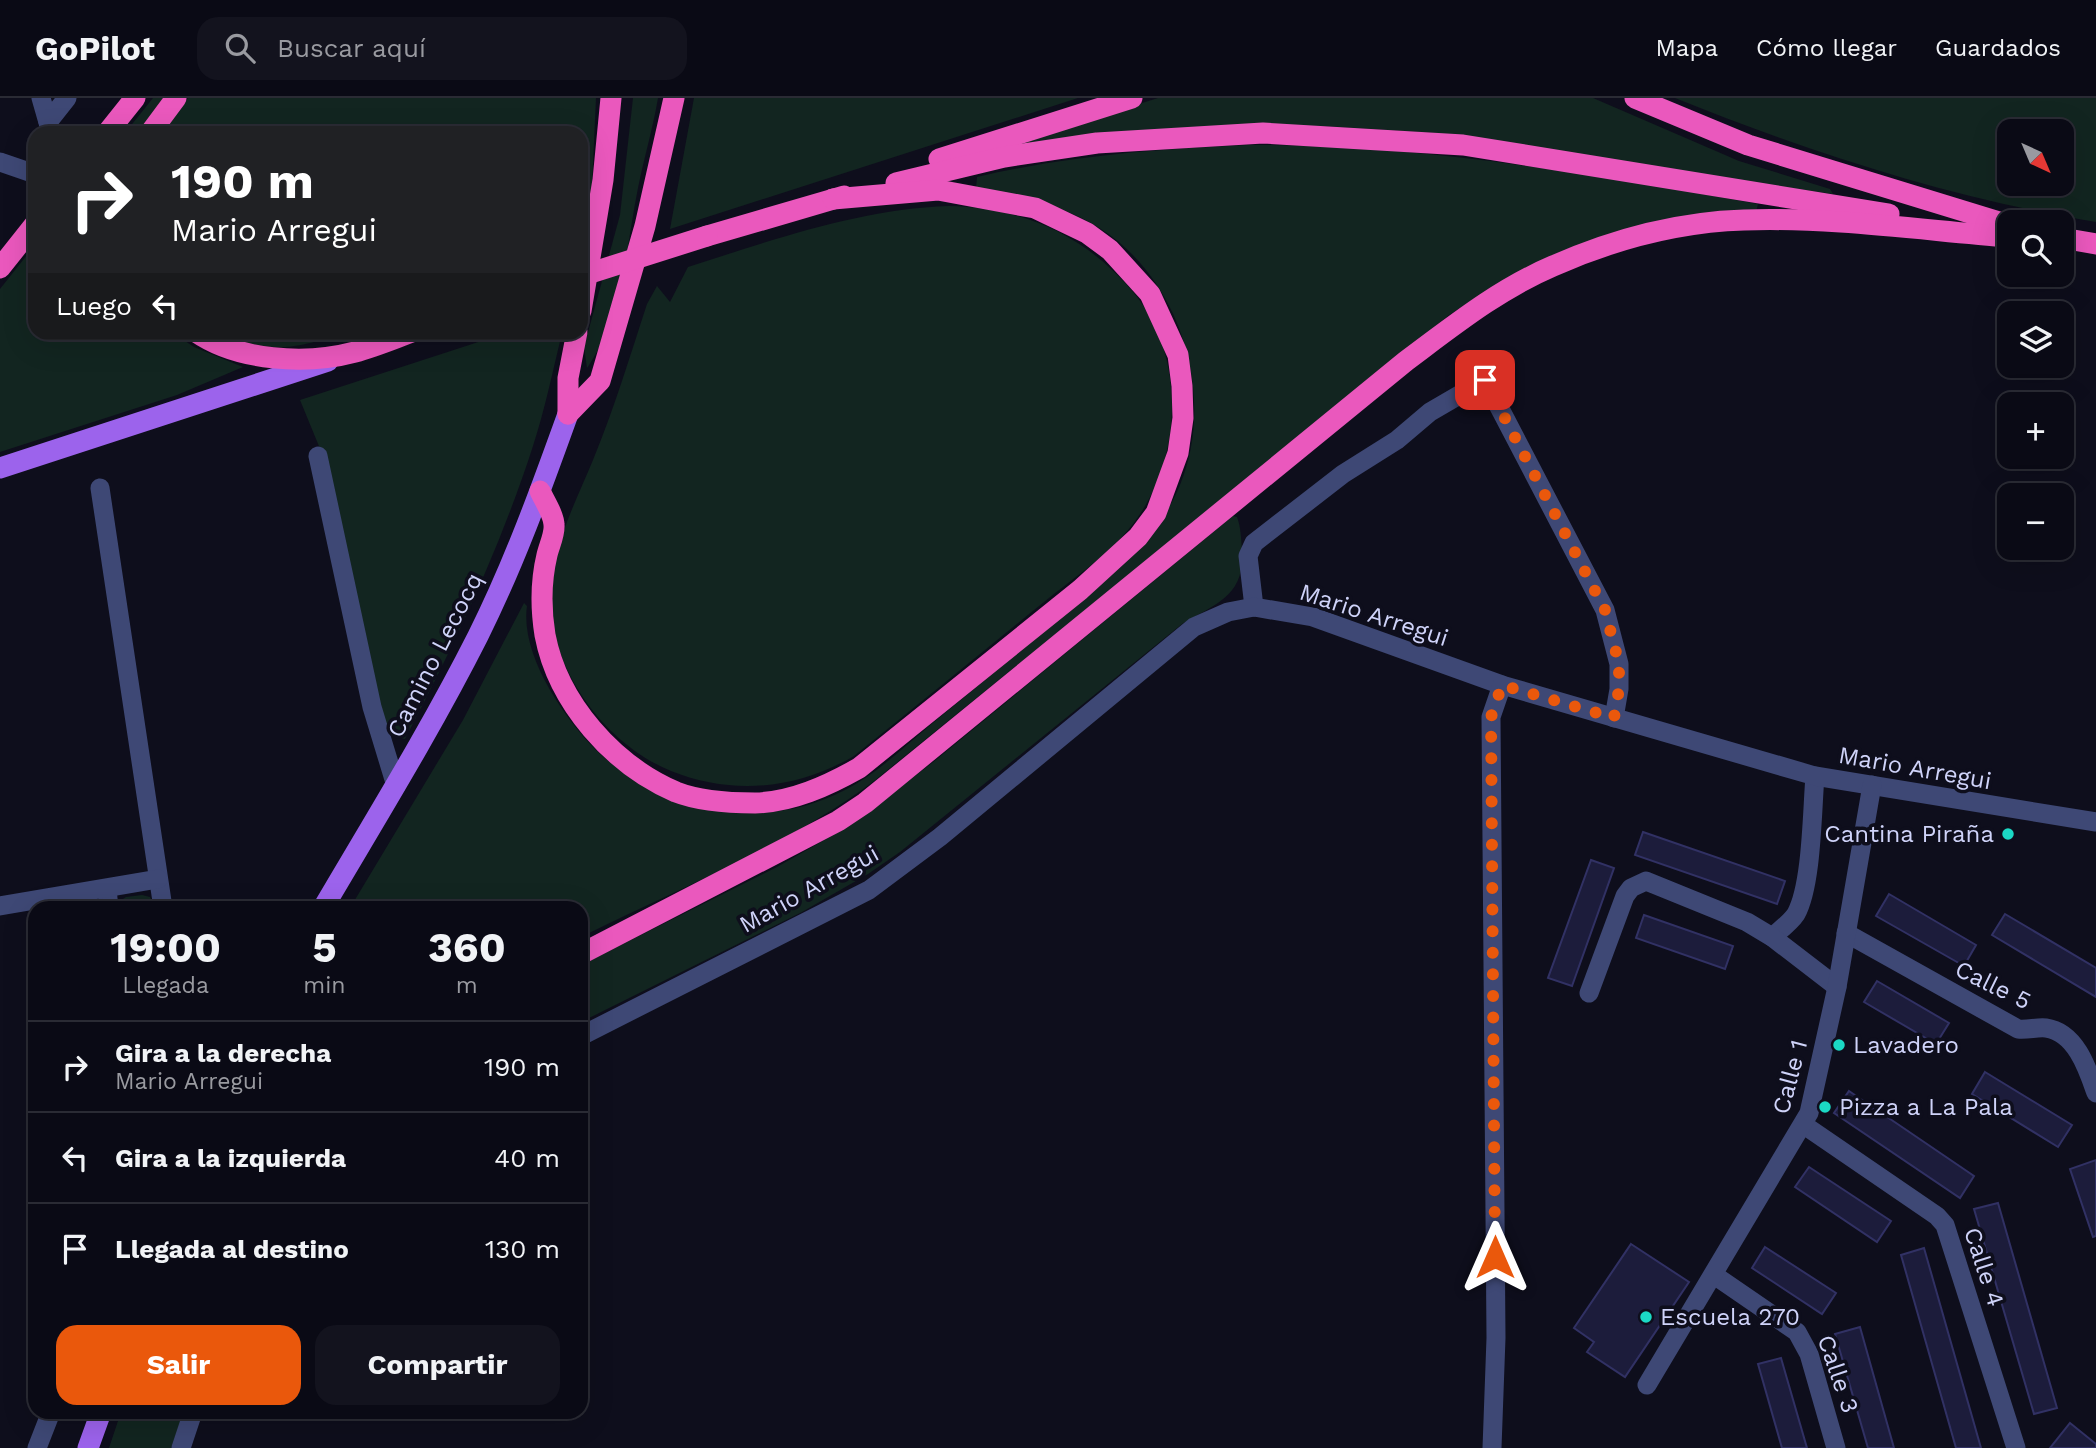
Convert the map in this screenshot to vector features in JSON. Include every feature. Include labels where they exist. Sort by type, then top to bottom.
[{"type":"highway","points":[[113,126],[135,98]]},
{"type":"highway","points":[[155,126],[176,98]]},
{"type":"highway","points":[[588,269],[603,180],[611,98]]},
{"type":"highway","points":[[568,414],[600,382],[641,239],[674,98]]},
{"type":"highway","points":[[832,199],[891,173],[1132,98]]},
{"type":"highway","points":[[1634,98],[1748,145],[1997,221]]},
{"type":"highway","points":[[588,274],[832,199],[1004,157],[1097,143],[1276,134],[1463,145],[1997,232]]},
{"type":"highway","points":[[540,491],[555,524],[543,582],[545,635],[567,694],[589,726],[618,755],[677,792],[714,800],[756,803],[794,797],[828,786],[859,768],[1116,559],[1156,513],[1178,453],[1183,418],[1178,355],[1150,294],[1110,250],[1087,233],[1035,208],[938,190],[832,199]]},
{"type":"highway","points":[[588,950],[838,821],[865,803],[1406,361],[1497,295],[1552,266],[1667,229],[1741,220],[1799,220],[1997,233]]},
{"type":"highway","points":[[0,268],[28,233]]},
{"type":"highway","points":[[212,340],[232,350],[260,357],[288,359],[353,353],[390,340]]},
{"type":"highway","points":[[568,414],[568,378],[575,340]]},
{"type":"main road","points":[[0,468],[353,353]]},
{"type":"main road","name":"Camino Lecocq","points":[[327,901],[396,786],[479,634],[540,491],[568,414]]},
{"type":"main road","points":[[89,1448],[99,1419]]},
{"type":"street","points":[[41,98],[48,126]]},
{"type":"street","points":[[50,126],[67,98]]},
{"type":"street","points":[[0,162],[28,172]]},
{"type":"street","points":[[1254,607],[1248,556],[1254,543],[1343,474],[1397,440],[1430,412],[1485,380],[1605,610],[1619,664],[1619,689],[1614,718]]},
{"type":"street","points":[[318,456],[372,707],[396,786]]},
{"type":"street","points":[[100,488],[162,901]]},
{"type":"street","name":"Mario Arregui","points":[[588,1032],[869,890],[940,837],[1194,627],[1228,612],[1254,607],[1313,617],[1502,685],[1815,776],[2096,822]]},
{"type":"street","points":[[1492,1448],[1496,1338],[1491,717],[1502,685]]},
{"type":"street","points":[[1772,937],[1796,914],[1800,901],[1807,870],[1815,776]]},
{"type":"street","name":"Calle 1","points":[[1647,1385],[1804,1125],[1837,988],[1872,785]]},
{"type":"street","points":[[68,901],[108,898],[158,879]]},
{"type":"street","points":[[1589,993],[1625,896],[1637,883],[1646,881],[1747,922],[1772,937],[1837,988]]},
{"type":"street","points":[[0,906],[28,904]]},
{"type":"street","name":"Calle 5","points":[[1846,933],[2018,1029],[2046,1028],[2056,1032],[2076,1049],[2087,1065],[2096,1093]]},
{"type":"street","name":"Calle 4","points":[[1804,1125],[1937,1216],[1945,1225],[2016,1448]]},
{"type":"street","name":"Calle 3","points":[[1714,1275],[1797,1332],[1809,1354],[1836,1448]]},
{"type":"street","points":[[37,1448],[48,1419]]},
{"type":"street","points":[[181,1448],[191,1419]]},
{"type":"green space","points":[[153,98],[163,98],[143,126],[131,126]]},
{"type":"green space","points":[[188,98],[596,98],[588,224],[588,126],[167,126]]},
{"type":"green space","points":[[633,98],[658,98],[616,304],[599,348],[587,368],[584,347],[620,215]]},
{"type":"green space","points":[[694,98],[1078,98],[670,229]]},
{"type":"green space","points":[[1158,98],[1593,98],[1739,161],[1830,189],[1833,194],[1682,173],[1435,133],[1324,126],[977,155]]},
{"type":"green space","points":[[1675,98],[2096,98],[2096,222],[2074,218],[2074,210],[2032,210],[1935,187],[1777,137]]},
{"type":"green space","points":[[1248,145],[1312,146],[1440,155],[1567,172],[1758,204],[1756,212],[1719,215],[1482,294],[1449,315],[874,781],[805,826],[731,865],[588,934],[588,901],[354,901],[463,720],[524,603],[527,606],[530,644],[546,684],[583,736],[622,772],[651,789],[682,802],[714,810],[747,813],[781,811],[813,803],[845,790],[868,776],[1121,567],[1147,539],[1169,508],[1180,485],[1190,451],[1194,415],[1192,379],[1184,344],[1171,310],[1153,279],[1129,251],[1101,229],[1071,213],[1025,199],[976,189],[977,177],[1044,164],[1179,149]]},
{"type":"green space","points":[[949,206],[1003,212],[1051,228],[1095,255],[1134,293],[1151,318],[1170,374],[1170,434],[1164,464],[1153,492],[1128,530],[1106,552],[854,756],[810,776],[788,782],[742,786],[695,779],[671,771],[646,758],[622,741],[601,720],[582,696],[568,671],[557,643],[551,615],[551,586],[562,537],[608,421],[647,304],[657,286],[670,302],[688,267],[817,227],[882,213]]},
{"type":"green space","points":[[28,254],[28,340],[184,340],[243,367],[177,395],[0,452],[0,289]]},
{"type":"green space","points":[[239,340],[320,340],[280,347]]},
{"type":"green space","points":[[484,340],[560,340],[537,432],[506,521],[459,631],[405,739],[384,734],[323,456],[300,400]]},
{"type":"green space","points":[[1233,516],[1237,517],[1242,566],[1234,588],[1226,596],[1182,624],[900,852],[802,912],[588,1019],[588,962],[777,867],[849,826],[932,763]]},
{"type":"green space","points":[[142,895],[150,897],[152,901],[120,901],[126,897]]},
{"type":"green space","points":[[119,1419],[181,1419],[171,1448],[109,1448]]},
{"type":"building","points":[[1643,832],[1785,881],[1777,904],[1635,855]]},
{"type":"building","points":[[1591,860],[1614,868],[1572,986],[1548,978]]},
{"type":"building","points":[[1889,894],[1976,945],[1964,966],[1876,916]]},
{"type":"building","points":[[2005,914],[2096,968],[2096,997],[1992,935]]},
{"type":"building","points":[[1644,915],[1733,946],[1725,969],[1636,938]]},
{"type":"building","points":[[1877,981],[1949,1023],[1936,1044],[1864,1002]]},
{"type":"building","points":[[1985,1072],[2072,1125],[2058,1147],[1972,1094]]},
{"type":"building","points":[[1849,1091],[1974,1176],[1960,1198],[1834,1113]]},
{"type":"building","points":[[2096,1160],[2096,1236],[2093,1237],[2070,1169]]},
{"type":"building","points":[[1809,1167],[1891,1221],[1877,1242],[1795,1187]]},
{"type":"building","points":[[1998,1203],[2057,1408],[2034,1414],[1974,1209]]},
{"type":"building","points":[[1631,1244],[1689,1282],[1625,1377],[1587,1352],[1594,1342],[1574,1328]]},
{"type":"building","points":[[1765,1247],[1836,1293],[1822,1314],[1752,1268]]},
{"type":"building","points":[[1924,1248],[1981,1448],[1956,1448],[1901,1255]]},
{"type":"building","points":[[1860,1327],[1894,1448],[1868,1448],[1835,1334]]},
{"type":"building","points":[[1781,1358],[1807,1448],[1782,1448],[1758,1364]]},
{"type":"building","points":[[2070,1423],[2096,1444],[2096,1448],[2050,1448]]},
{"type":"place","name":"Cantina Piraña","points":[[2008,834]]},
{"type":"place","name":"Lavadero","points":[[1839,1045]]},
{"type":"place","name":"Pizza a La Pala","points":[[1825,1107]]},
{"type":"place","name":"Escuela 270","points":[[1646,1317]]},
{"type":"route","points":[[1485,380],[1605,610],[1619,664],[1619,689],[1614,718],[1502,685],[1491,717],[1495,1257]]}]
